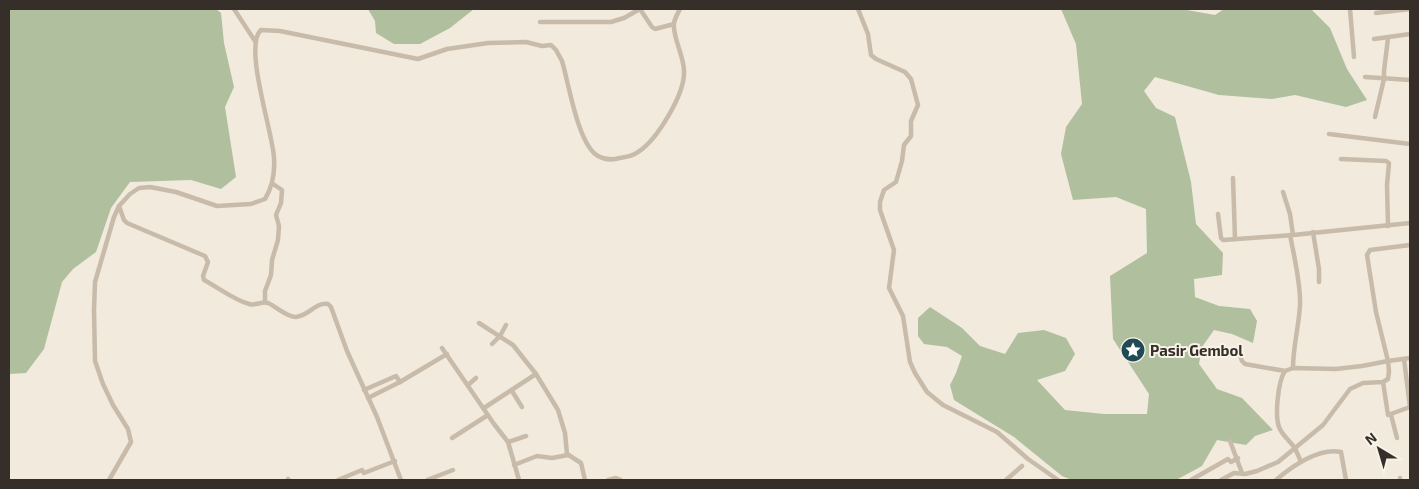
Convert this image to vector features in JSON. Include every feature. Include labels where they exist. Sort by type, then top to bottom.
[{"type":"street","points":[[234,9],[256,41]]},
{"type":"street","points":[[540,22],[611,22],[619,20],[633,10],[640,9],[655,29],[674,24]]},
{"type":"street","points":[[109,480],[131,442],[128,429],[113,405],[97,370],[95,361],[95,282],[114,216],[119,206],[130,194],[139,188],[150,187],[176,192],[217,206],[251,204],[265,199],[273,184],[274,157],[256,70],[256,41],[258,32],[271,29],[418,59],[447,49],[488,43],[526,42],[542,46],[551,45],[559,54],[562,62],[584,140],[597,156],[610,160],[632,156],[645,147],[680,95],[684,70],[674,24],[680,9]]},
{"type":"street","points":[[858,9],[868,34],[871,55],[908,75],[914,85],[917,98],[918,106],[911,121],[911,136],[904,145],[897,180],[885,189],[880,202],[882,218],[894,250],[889,288],[903,316],[912,368],[927,392],[938,401],[956,413],[997,432],[1028,460],[1058,480]]},
{"type":"street","points":[[1350,9],[1354,57]]},
{"type":"street","points":[[1376,13],[1410,9]]},
{"type":"street","points":[[1374,39],[1410,34]]},
{"type":"street","points":[[1375,117],[1384,79],[1388,38]]},
{"type":"street","points":[[1366,77],[1410,80]]},
{"type":"street","points":[[1328,134],[1410,144]]},
{"type":"street","points":[[1341,159],[1386,161],[1389,163],[1387,185],[1388,226]]},
{"type":"street","points":[[1233,178],[1235,239]]},
{"type":"street","points":[[265,302],[265,291],[271,275],[272,260],[278,240],[276,215],[281,204],[282,190],[273,184]]},
{"type":"street","points":[[1283,192],[1290,214],[1300,302],[1298,328],[1293,353],[1293,368]]},
{"type":"street","points":[[119,206],[127,223],[205,256],[208,262],[203,276],[204,280],[252,305],[265,302],[296,317],[303,315],[320,304],[328,304],[343,336],[346,351],[377,417],[401,480]]},
{"type":"street","points":[[1218,214],[1221,239],[1292,235],[1410,223]]},
{"type":"street","points":[[1313,232],[1320,269],[1319,282]]},
{"type":"street","points":[[1221,480],[1234,473],[1257,471],[1280,460],[1323,425],[1350,389],[1363,383],[1383,382],[1388,379],[1388,361],[1376,312],[1367,255],[1370,250],[1410,245]]},
{"type":"street","points":[[479,322],[520,352],[536,374],[558,410],[565,433],[566,451],[568,455],[581,463],[585,480]]},
{"type":"street","points":[[492,344],[500,336],[506,324]]},
{"type":"street","points":[[442,348],[508,442],[519,480]]},
{"type":"street","points":[[1232,350],[1238,350],[1242,362],[1245,364],[1285,371],[1293,368],[1336,369],[1410,358]]},
{"type":"street","points":[[368,398],[400,382],[447,354]]},
{"type":"street","points":[[1391,415],[1410,407],[1404,359]]},
{"type":"street","points":[[1285,371],[1279,388],[1277,419],[1280,429],[1294,448],[1301,462]]},
{"type":"street","points":[[484,408],[536,374]]},
{"type":"street","points":[[364,390],[396,376],[400,382]]},
{"type":"street","points":[[468,385],[476,378]]},
{"type":"street","points":[[1383,382],[1387,413],[1391,415],[1397,438]]},
{"type":"street","points":[[512,391],[522,407]]},
{"type":"street","points":[[452,438],[488,415]]},
{"type":"street","points":[[508,442],[526,436]]},
{"type":"street","points":[[1230,441],[1238,458],[1242,473]]},
{"type":"street","points":[[1276,480],[1301,462],[1336,451],[1341,452],[1346,480]]},
{"type":"street","points":[[514,465],[537,456],[552,458],[568,455]]},
{"type":"street","points":[[1191,480],[1228,459],[1231,462],[1238,458]]},
{"type":"street","points":[[338,480],[362,470],[364,473],[394,461]]},
{"type":"street","points":[[1006,480],[1022,466]]},
{"type":"street","points":[[427,480],[452,470]]},
{"type":"street","points":[[1282,475],[1285,480]]},
{"type":"street","points":[[608,480],[616,478],[621,480]]},
{"type":"green space","points":[[9,9],[216,9],[221,13],[224,43],[234,87],[225,107],[236,177],[221,189],[191,180],[130,182],[111,208],[96,252],[73,269],[62,282],[44,349],[26,373],[9,374]]},
{"type":"green space","points":[[368,9],[474,9],[450,28],[420,44],[394,44],[376,33],[375,21]]},
{"type":"green space","points":[[1061,9],[1181,9],[1215,15],[1224,9],[1311,9],[1330,28],[1347,69],[1367,100],[1346,107],[1295,95],[1272,99],[1219,95],[1155,77],[1144,91],[1156,108],[1175,117],[1191,182],[1196,224],[1223,253],[1222,275],[1194,279],[1195,297],[1219,306],[1250,309],[1257,321],[1253,343],[1232,334],[1214,330],[1202,347],[1199,364],[1217,389],[1242,398],[1273,430],[1255,436],[1246,445],[1217,440],[1202,466],[1176,480],[1072,480],[1062,476],[1014,437],[954,400],[950,385],[962,356],[947,347],[924,344],[918,336],[918,318],[930,307],[962,328],[980,346],[1005,354],[1018,333],[1044,330],[1066,338],[1075,354],[1065,371],[1037,380],[1065,410],[1104,414],[1147,414],[1149,394],[1113,339],[1110,276],[1147,253],[1146,209],[1116,197],[1073,200],[1061,154],[1066,127],[1082,104],[1076,44]]},
{"type":"place","name":"Pasir Gembol","points":[[1133,350]]}]
